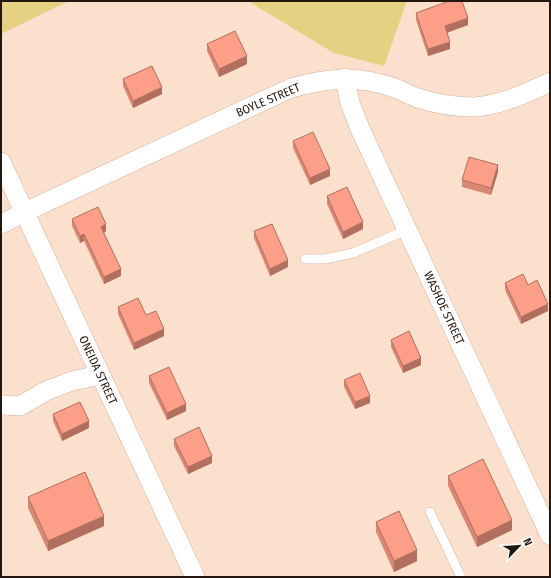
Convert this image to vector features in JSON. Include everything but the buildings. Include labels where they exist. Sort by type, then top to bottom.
[{"type":"street","name":"BOYLE STREET","points":[[1,224],[291,88],[316,81],[345,78],[366,81],[393,87],[418,98],[444,104],[475,107],[498,103],[532,91],[550,82]]},
{"type":"street","name":"WASHOE STREET","points":[[345,78],[350,103],[361,131],[550,535]]},
{"type":"street","name":"ONEIDA STREET","points":[[1,162],[195,577]]},
{"type":"street","points":[[2,405],[20,406],[46,391],[72,381],[100,375]]},
{"type":"lane","points":[[305,259],[326,259],[353,253],[407,230]]},
{"type":"lane","points":[[430,512],[461,577]]},
{"type":"shaded area","points":[[1,1],[69,1],[1,34]]},
{"type":"shaded area","points":[[248,1],[407,1],[384,66],[334,53]]}]
